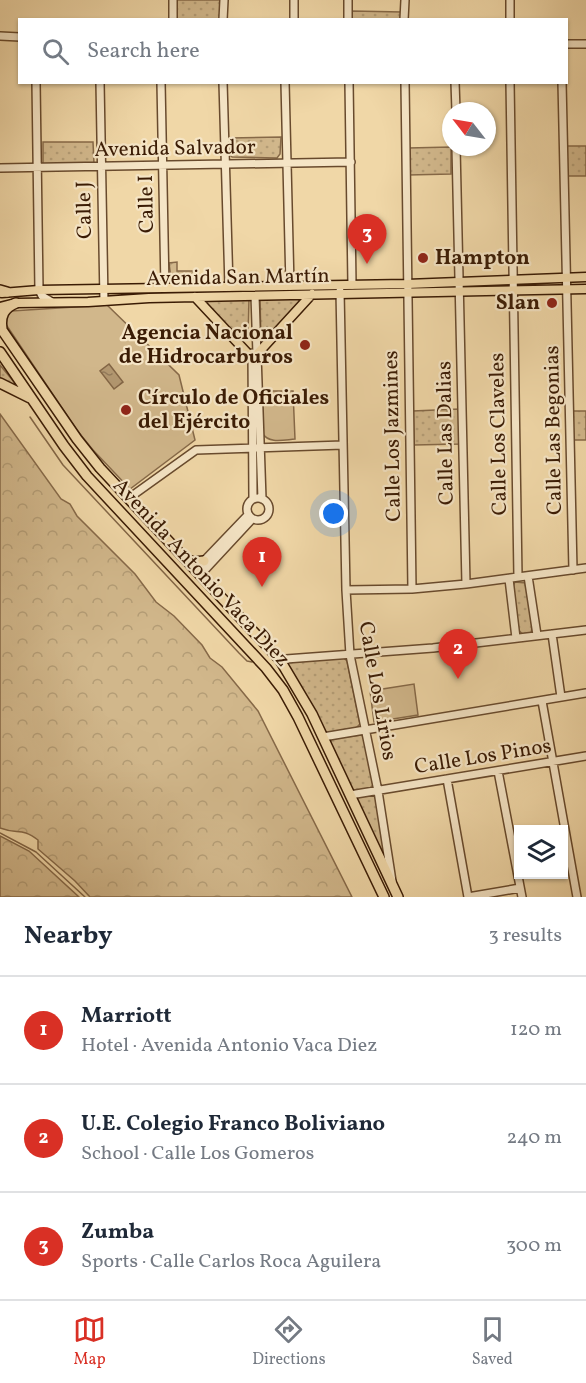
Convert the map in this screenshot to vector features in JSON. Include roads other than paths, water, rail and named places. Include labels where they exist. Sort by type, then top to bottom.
[{"type":"highway","points":[[1,328],[1,317],[8,307],[16,303]]},
{"type":"highway","name":"Avenida Antonio Vaca Diez","points":[[1,328],[77,439],[100,468],[280,660],[323,737],[398,897]]},
{"type":"highway","name":"Avenida Antonio Vaca Diez","points":[[0,352],[69,453],[99,489],[266,668],[282,690],[298,717],[384,897]]},
{"type":"highway","points":[[0,383],[32,399]]},
{"type":"highway","points":[[99,489],[115,504],[123,503],[129,498]]},
{"type":"highway","points":[[186,559],[193,562],[204,561]]},
{"type":"main road","points":[[407,288],[459,281],[586,277]]},
{"type":"main road","name":"Avenida San Martín","points":[[0,308],[16,303],[104,301],[165,288],[255,296],[312,294],[340,290],[352,285],[460,292],[586,289]]},
{"type":"main road","name":"Avenida San Martín","points":[[2,292],[103,289],[195,297],[229,286],[290,286],[340,290],[407,288]]},
{"type":"main road","points":[[195,297],[255,352],[312,294]]},
{"type":"street","points":[[173,0],[173,18]]},
{"type":"street","points":[[223,18],[224,0]]},
{"type":"street","points":[[294,0],[294,18]]},
{"type":"street","points":[[348,0],[348,18]]},
{"type":"street","points":[[404,18],[405,0]]},
{"type":"street","points":[[510,0],[510,18]]},
{"type":"street","points":[[0,36],[18,37]]},
{"type":"street","points":[[568,44],[586,44]]},
{"type":"street","points":[[36,84],[39,290],[42,296],[52,302]]},
{"type":"street","name":"Calle J","points":[[100,84],[104,301]]},
{"type":"street","name":"Calle I","points":[[161,84],[165,288]]},
{"type":"street","points":[[224,84],[229,286]]},
{"type":"street","points":[[285,84],[290,286]]},
{"type":"street","points":[[350,84],[352,285]]},
{"type":"street","name":"Calle Los Jazmines","points":[[405,84],[412,589]]},
{"type":"street","points":[[455,84],[456,102]]},
{"type":"street","name":"Calle Los Claveles","points":[[510,84],[518,577]]},
{"type":"street","name":"Calle Las Begonias","points":[[562,84],[573,570]]},
{"type":"street","name":"Calle Las Dalias","points":[[456,156],[466,584]]},
{"type":"street","name":"Avenida Salvador","points":[[0,168],[351,162]]},
{"type":"street","name":"Calle Los Lirios","points":[[340,290],[346,590],[351,655],[378,791],[393,885]]},
{"type":"street","points":[[250,517],[247,506],[253,499],[256,447],[255,296]]},
{"type":"street","points":[[129,498],[196,450],[343,445]]},
{"type":"street","points":[[250,517],[261,520],[268,514],[268,505],[262,499],[256,447]]},
{"type":"street","points":[[253,499],[262,499]]},
{"type":"street","points":[[198,572],[204,561],[250,517]]},
{"type":"street","points":[[198,572],[250,517]]},
{"type":"street","points":[[346,590],[412,589],[586,568]]},
{"type":"street","points":[[528,576],[537,635]]},
{"type":"street","points":[[509,579],[516,638]]},
{"type":"street","points":[[286,659],[433,648],[586,630]]},
{"type":"street","points":[[552,634],[561,697]]},
{"type":"street","points":[[323,737],[586,693]]},
{"type":"street","points":[[542,701],[578,897],[586,896]]},
{"type":"street","name":"Calle Los Pinos","points":[[350,795],[586,756]]},
{"type":"street","points":[[498,771],[522,897]]},
{"type":"street","points":[[447,779],[468,897],[520,888]]},
{"type":"water","points":[[109,364],[123,382],[114,389],[100,371]]},
{"type":"waterway","points":[[30,417],[63,465],[239,653],[247,661],[252,662]]},
{"type":"waterway","points":[[0,833],[36,852],[85,897]]},
{"type":"place","name":"Hampton","points":[[423,258]]},
{"type":"place","name":"Zumba","points":[[367,264]]},
{"type":"place","name":"Slan","points":[[552,303]]},
{"type":"place","name":"Agencia Nacional de Hidrocarburos","points":[[305,345]]},
{"type":"place","name":"Círculo de Oficiales del Ejército","points":[[126,410]]},
{"type":"place","name":"Marriott","points":[[262,587]]},
{"type":"place","name":"U.E. Colegio Franco Boliviano","points":[[458,679]]}]
